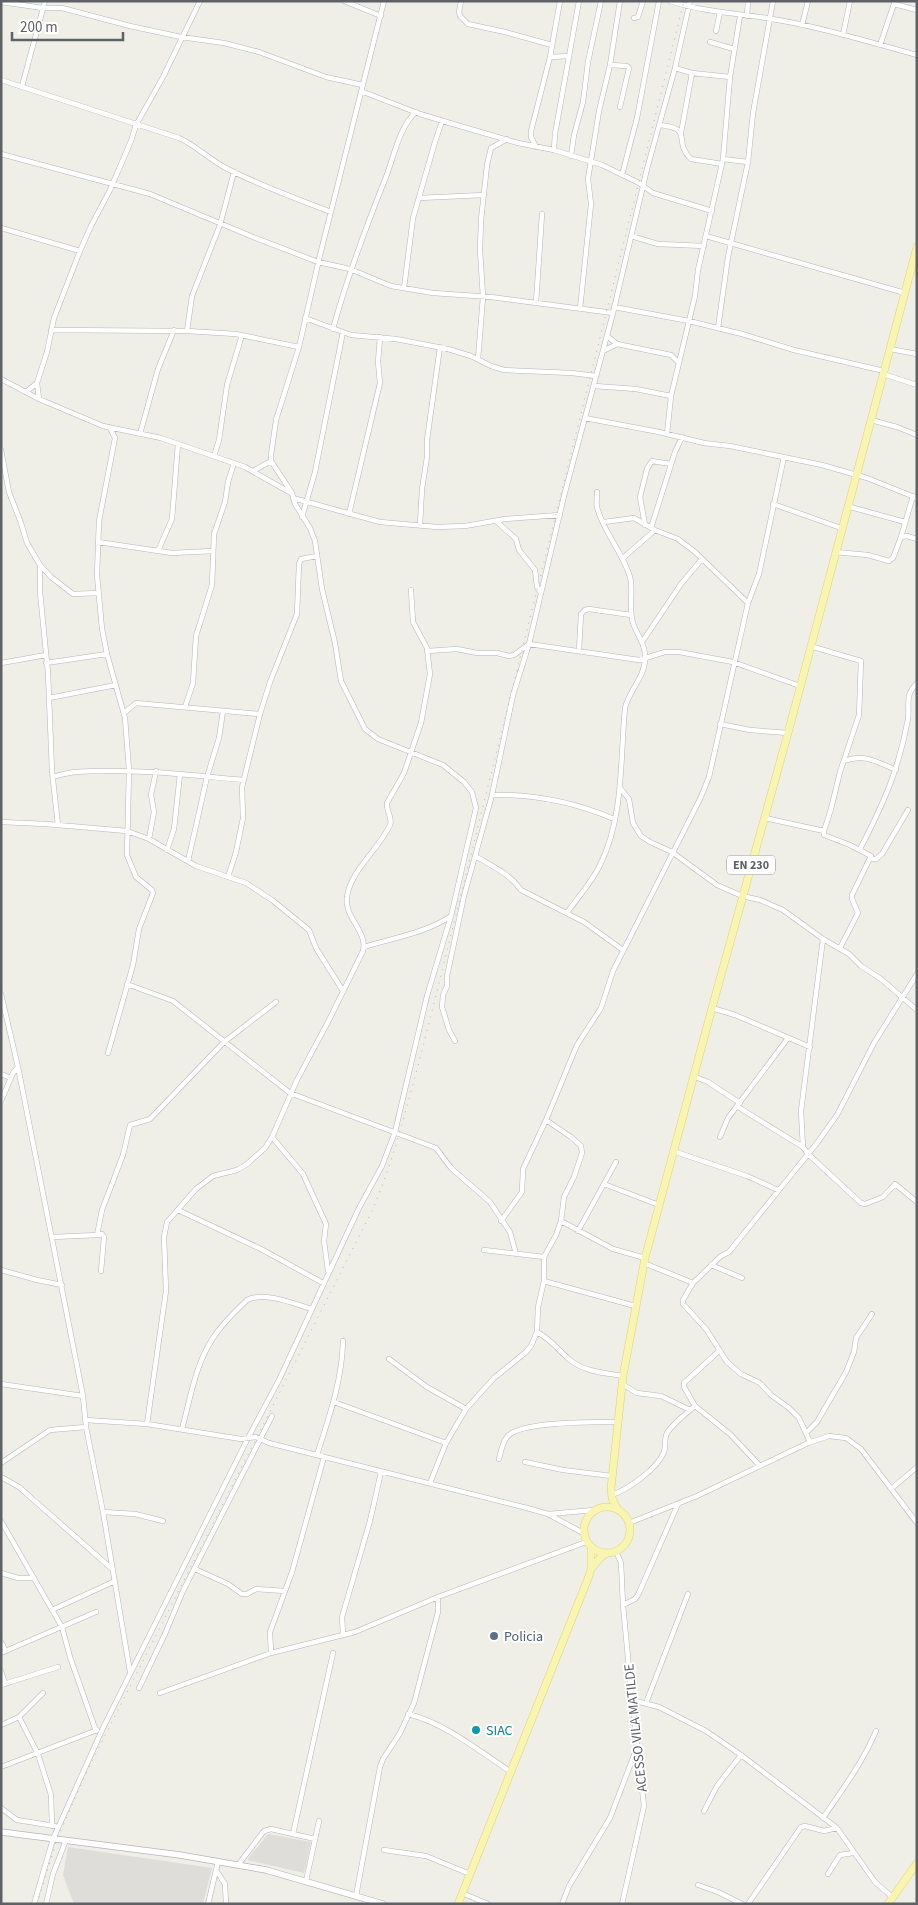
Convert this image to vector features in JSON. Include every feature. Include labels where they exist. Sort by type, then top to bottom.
[{"type":"main road","name":"EN 230","points":[[616,1509],[611,1492],[618,1422],[623,1380],[645,1261],[693,1076],[788,733],[917,247]]},
{"type":"main road","name":"EN 230","points":[[596,1510],[611,1492]]},
{"type":"main road","points":[[589,1545],[598,1552],[616,1551],[627,1540],[630,1532],[626,1517],[610,1507],[596,1510],[588,1516],[584,1523],[583,1533],[589,1545],[591,1569]]},
{"type":"main road","points":[[458,1904],[591,1569],[606,1553]]},
{"type":"main road","points":[[888,1904],[917,1863]]},
{"type":"street","points":[[22,86],[45,1]]},
{"type":"street","points":[[40,399],[37,383],[47,352],[51,330],[80,251],[111,185],[136,125],[163,77],[200,1]]},
{"type":"street","points":[[344,1],[381,16]]},
{"type":"street","points":[[34,1904],[53,1840],[103,1728],[279,1380],[359,1208],[382,1166],[395,1132],[427,996],[451,916],[476,808],[472,792],[464,782],[443,765],[371,735],[365,728],[344,689],[322,589],[315,541],[293,496],[271,461],[276,420],[299,347],[318,262],[384,1]]},
{"type":"street","points":[[461,1],[458,12],[468,24],[552,45]]},
{"type":"street","points":[[536,146],[531,136],[531,131],[550,56],[560,1]]},
{"type":"street","points":[[554,150],[555,134],[580,1]]},
{"type":"street","points":[[571,156],[574,135],[582,110],[588,62],[601,1]]},
{"type":"street","points":[[580,309],[591,214],[588,182],[596,126],[610,65],[620,1]]},
{"type":"street","points":[[634,18],[638,17],[641,12],[643,1]]},
{"type":"street","points":[[622,175],[637,118],[659,1]]},
{"type":"street","points":[[670,1],[740,16],[770,18],[917,55]]},
{"type":"street","points":[[747,16],[748,1]]},
{"type":"street","points":[[718,328],[748,162],[753,113],[773,1]]},
{"type":"street","points":[[802,25],[808,1]]},
{"type":"street","points":[[843,35],[850,1]]},
{"type":"street","points":[[1,2],[73,11],[181,37],[224,43],[259,52],[326,77],[363,85]]},
{"type":"street","points":[[880,45],[894,3],[917,10]]},
{"type":"street","points":[[455,1041],[449,1030],[442,999],[447,986],[447,976],[464,896],[492,795],[513,695],[529,644],[560,515],[613,313],[642,187],[675,68],[689,4]]},
{"type":"street","points":[[716,31],[720,12]]},
{"type":"street","points":[[667,434],[671,396],[689,321],[722,161],[730,77],[740,16]]},
{"type":"street","points":[[710,42],[734,49]]},
{"type":"street","points":[[550,56],[569,56]]},
{"type":"street","points":[[610,65],[628,66],[629,68],[620,107]]},
{"type":"street","points":[[675,68],[692,73],[730,77]]},
{"type":"street","points":[[692,73],[682,133],[683,148],[691,159],[748,162]]},
{"type":"street","points":[[1,80],[189,142],[219,164],[234,172],[331,212]]},
{"type":"street","points":[[361,91],[442,121],[554,150],[592,162],[622,175],[662,197],[712,211]]},
{"type":"street","points":[[407,108],[410,118]]},
{"type":"street","points":[[333,329],[350,269],[410,118],[416,112]]},
{"type":"street","points":[[404,288],[411,230],[434,142],[442,121]]},
{"type":"street","points":[[660,125],[672,126],[682,133]]},
{"type":"street","points":[[478,359],[484,297],[480,250],[484,195],[490,150],[507,139]]},
{"type":"street","points":[[1,154],[60,168],[111,185],[150,194],[220,225],[318,262],[350,269],[383,283],[433,293],[484,297],[613,313]]},
{"type":"street","points":[[187,331],[192,296],[220,225],[234,172]]},
{"type":"street","points":[[419,198],[484,195]]},
{"type":"street","points":[[536,304],[542,214]]},
{"type":"street","points":[[1,228],[80,251]]},
{"type":"street","points":[[631,236],[658,244],[704,246]]},
{"type":"street","points":[[706,236],[905,293]]},
{"type":"street","points":[[614,307],[689,321],[742,334],[794,350],[884,373],[917,385]]},
{"type":"street","points":[[306,318],[351,335],[380,337],[464,353],[504,370],[572,372],[596,376]]},
{"type":"street","points":[[51,330],[174,330],[242,335],[299,347]]},
{"type":"street","points":[[140,434],[158,370],[174,330]]},
{"type":"street","points":[[302,517],[315,472],[343,332]]},
{"type":"street","points":[[214,456],[219,440],[227,385],[242,335]]},
{"type":"street","points":[[607,336],[617,344],[671,355],[678,362]]},
{"type":"street","points":[[349,514],[380,383],[378,362],[380,337]]},
{"type":"street","points":[[603,351],[617,344]]},
{"type":"street","points":[[420,525],[422,490],[427,457],[426,440],[440,347]]},
{"type":"street","points":[[671,355],[682,347]]},
{"type":"street","points":[[890,349],[917,354]]},
{"type":"street","points":[[1,378],[40,399],[110,428],[178,444],[214,456],[253,471],[293,496],[307,502],[380,522],[455,527],[560,515]]},
{"type":"street","points":[[26,392],[37,383]]},
{"type":"street","points":[[594,386],[636,389],[671,396]]},
{"type":"street","points":[[585,418],[822,465],[867,478],[915,497],[893,558],[889,561],[868,555],[835,552]]},
{"type":"street","points":[[871,420],[917,434]]},
{"type":"street","points":[[108,1053],[133,965],[139,930],[153,892],[133,873],[127,855],[129,770],[124,714],[107,654],[98,593],[96,558],[102,502],[115,438],[110,428]]},
{"type":"street","points":[[115,438],[125,432]]},
{"type":"street","points":[[622,558],[653,529],[671,464],[682,438]]},
{"type":"street","points":[[158,551],[172,519],[178,444]]},
{"type":"street","points":[[1,450],[9,492],[27,543],[40,565],[51,577],[73,594],[98,593]]},
{"type":"street","points":[[501,1221],[522,1192],[523,1169],[546,1120],[577,1045],[600,1008],[610,978],[623,950],[700,799],[709,777],[733,662],[748,603],[759,574],[784,457]]},
{"type":"street","points":[[253,471],[271,461]]},
{"type":"street","points":[[645,525],[640,497],[647,470],[652,461],[671,464]]},
{"type":"street","points":[[185,707],[193,683],[196,636],[212,585],[214,534],[225,502],[228,482],[234,463]]},
{"type":"street","points":[[568,913],[599,868],[606,850],[620,788],[625,708],[627,699],[642,672],[645,659],[642,642],[633,624],[631,615],[632,590],[622,558],[597,507],[597,492]]},
{"type":"street","points":[[773,504],[841,528]]},
{"type":"street","points":[[847,506],[905,522]]},
{"type":"street","points":[[604,522],[631,518],[678,539],[748,603]]},
{"type":"street","points":[[496,521],[516,539],[519,550],[535,570],[537,587],[541,592]]},
{"type":"street","points":[[901,537],[917,538]]},
{"type":"street","points":[[98,542],[172,553],[213,551]]},
{"type":"street","points":[[228,877],[236,852],[243,818],[242,791],[260,714],[270,682],[297,614],[299,564],[301,559],[317,556]]},
{"type":"street","points":[[642,642],[681,584],[702,559]]},
{"type":"street","points":[[40,565],[40,592],[49,698],[52,777],[58,825]]},
{"type":"street","points":[[147,1424],[166,1291],[165,1229],[167,1222],[196,1188],[213,1176],[237,1170],[247,1164],[264,1148],[272,1137],[290,1093],[364,946],[360,934],[350,917],[346,900],[366,860],[390,825],[387,803],[404,773],[421,724],[430,674],[427,651],[413,622],[411,590]]},
{"type":"street","points":[[579,651],[581,614],[584,610],[589,609],[631,615]]},
{"type":"street","points":[[427,651],[457,649],[509,656],[514,655],[529,644],[639,660],[672,651],[733,662],[800,686]]},
{"type":"street","points":[[810,646],[861,661],[859,715],[844,761],[824,835],[860,849],[869,854],[871,859]]},
{"type":"street","points":[[46,663],[107,654]]},
{"type":"street","points":[[1,663],[46,655]]},
{"type":"street","points":[[860,849],[888,794],[896,770],[908,718],[909,692],[917,683]]},
{"type":"street","points":[[49,698],[116,685]]},
{"type":"street","points":[[124,714],[136,703],[260,714]]},
{"type":"street","points":[[188,861],[207,777],[219,738],[223,711]]},
{"type":"street","points":[[720,724],[788,733]]},
{"type":"street","points":[[844,761],[858,756],[876,761],[896,770]]},
{"type":"street","points":[[52,777],[72,771],[129,770],[244,780]]},
{"type":"street","points":[[149,839],[154,812],[151,795],[156,771]]},
{"type":"street","points":[[167,850],[174,829],[180,774]]},
{"type":"street","points":[[620,788],[630,799],[633,823],[636,830],[650,842],[672,852],[709,880],[742,896],[760,900],[783,910],[823,939],[849,954],[860,966],[881,978],[917,1010]]},
{"type":"street","points":[[492,795],[513,794],[556,799],[614,819]]},
{"type":"street","points":[[871,859],[876,859],[882,854],[908,810]]},
{"type":"street","points":[[764,818],[824,831]]},
{"type":"street","points":[[1,822],[127,831],[149,839],[188,861],[240,880],[253,887],[308,930],[316,948],[343,991]]},
{"type":"street","points":[[475,856],[506,874],[516,882],[521,890],[568,913],[623,950]]},
{"type":"street","points":[[840,948],[858,912],[852,895],[871,859]]},
{"type":"street","points":[[364,946],[429,928],[440,924],[451,916]]},
{"type":"street","points":[[803,1147],[801,1111],[823,939]]},
{"type":"street","points":[[810,1442],[799,1418],[790,1408],[771,1395],[760,1383],[736,1371],[727,1362],[698,1320],[683,1304],[683,1300],[693,1282],[721,1256],[730,1252],[808,1154],[836,1115],[874,1043],[917,974]]},
{"type":"street","points":[[127,984],[169,998],[290,1093],[436,1148],[454,1172],[487,1198],[511,1236],[516,1254]]},
{"type":"street","points":[[1,994],[18,1067],[62,1285],[130,1672]]},
{"type":"street","points":[[96,1235],[102,1210],[123,1155],[130,1125],[150,1119],[224,1042],[276,1002]]},
{"type":"street","points":[[712,1008],[736,1015],[810,1047]]},
{"type":"street","points":[[720,1137],[728,1118],[788,1038]]},
{"type":"street","points":[[1,1101],[18,1067]]},
{"type":"street","points":[[1,1074],[11,1078]]},
{"type":"street","points":[[693,1076],[708,1082],[803,1147],[808,1154],[861,1203],[865,1204],[882,1197],[896,1184],[917,1202]]},
{"type":"street","points":[[430,1483],[446,1443],[466,1409],[494,1378],[526,1352],[538,1332],[538,1307],[544,1281],[544,1257],[561,1221],[564,1197],[574,1177],[582,1149],[572,1137],[546,1120]]},
{"type":"street","points":[[272,1137],[303,1174],[326,1224],[324,1241],[328,1273]]},
{"type":"street","points":[[673,1151],[747,1176],[778,1190]]},
{"type":"street","points":[[578,1231],[616,1162]]},
{"type":"street","points":[[604,1184],[659,1205]]},
{"type":"street","points":[[178,1210],[261,1249],[324,1283]]},
{"type":"street","points":[[561,1221],[614,1248],[693,1282]]},
{"type":"street","points":[[52,1237],[102,1234],[104,1237],[101,1271]]},
{"type":"street","points":[[484,1250],[544,1257]]},
{"type":"street","points":[[711,1265],[742,1278]]},
{"type":"street","points":[[1,1270],[62,1285]]},
{"type":"street","points":[[544,1281],[636,1306]]},
{"type":"street","points":[[182,1429],[198,1368],[205,1351],[217,1332],[247,1300],[251,1298],[272,1298],[312,1309]]},
{"type":"street","points":[[806,1433],[817,1422],[846,1372],[854,1352],[856,1338],[872,1314]]},
{"type":"street","points":[[538,1332],[549,1338],[578,1365],[623,1380],[637,1393],[661,1396],[692,1408],[730,1434],[760,1466]]},
{"type":"street","points":[[317,1455],[334,1402],[342,1364],[343,1341]]},
{"type":"street","points":[[692,1408],[684,1383],[719,1351]]},
{"type":"street","points":[[389,1359],[427,1386],[466,1409]]},
{"type":"street","points":[[1,1384],[83,1396]]},
{"type":"street","points":[[334,1402],[446,1443]]},
{"type":"street","points":[[611,1492],[631,1485],[657,1464],[665,1450],[666,1436],[671,1428],[692,1408]]},
{"type":"street","points":[[139,1688],[195,1569],[272,1416]]},
{"type":"street","points":[[86,1420],[147,1424],[241,1439],[256,1437],[324,1457],[548,1514],[583,1533]]},
{"type":"street","points":[[499,1459],[505,1439],[516,1431],[574,1422],[618,1422]]},
{"type":"street","points":[[1,1464],[50,1430],[86,1427]]},
{"type":"street","points":[[629,1523],[697,1496],[810,1442],[829,1436],[846,1438],[853,1442],[870,1460],[917,1523]]},
{"type":"street","points":[[270,1653],[270,1632],[324,1457]]},
{"type":"street","points":[[525,1462],[562,1470],[612,1476]]},
{"type":"street","points":[[891,1490],[917,1468]]},
{"type":"street","points":[[343,1634],[342,1617],[370,1521],[381,1472]]},
{"type":"street","points":[[1,1477],[19,1487],[112,1569]]},
{"type":"street","points":[[623,1605],[635,1599],[638,1595],[678,1503]]},
{"type":"street","points":[[548,1514],[596,1510]]},
{"type":"street","points":[[103,1512],[135,1514],[163,1520]]},
{"type":"street","points":[[1,1522],[62,1627],[70,1657],[96,1731]]},
{"type":"street","points":[[160,1693],[270,1653],[355,1632],[438,1597],[589,1545]]},
{"type":"street","name":"ACESSO VILA MATILDE","points":[[616,1551],[620,1563],[644,1811],[622,1904]]},
{"type":"street","points":[[195,1569],[228,1584],[242,1594],[247,1594],[256,1589],[284,1591]]},
{"type":"street","points":[[1,1573],[18,1578],[34,1578]]},
{"type":"street","points":[[52,1610],[114,1581]]},
{"type":"street","points":[[646,1703],[688,1594]]},
{"type":"street","points":[[356,1896],[380,1767],[400,1733],[416,1698],[438,1612],[438,1597]]},
{"type":"street","points":[[1,1642],[4,1652],[96,1612]]},
{"type":"street","points":[[293,1834],[333,1652]]},
{"type":"street","points":[[1,1671],[3,1684],[58,1667]]},
{"type":"street","points":[[1,1725],[19,1717],[43,1693]]},
{"type":"street","points":[[632,1700],[659,1707],[706,1731],[741,1755],[837,1828],[875,1882],[892,1897]]},
{"type":"street","points":[[408,1714],[423,1717],[511,1772]]},
{"type":"street","points":[[19,1717],[38,1754],[52,1795],[52,1826]]},
{"type":"street","points":[[1,1767],[103,1728]]},
{"type":"street","points":[[824,1818],[870,1746],[876,1730]]},
{"type":"street","points":[[562,1904],[569,1886],[610,1818],[637,1750]]},
{"type":"street","points":[[704,1811],[717,1786],[741,1755]]},
{"type":"street","points":[[1,1808],[17,1820],[59,1827]]},
{"type":"street","points":[[306,1881],[319,1822]]},
{"type":"street","points":[[748,1904],[800,1827],[805,1826],[824,1831],[837,1828]]},
{"type":"street","points":[[238,1865],[264,1831],[271,1829],[316,1839]]},
{"type":"street","points":[[1,1832],[266,1870],[356,1896],[367,1902],[382,1904]]},
{"type":"street","points":[[46,1904],[53,1874],[66,1840]]},
{"type":"street","points":[[384,1850],[426,1856],[470,1874]]},
{"type":"street","points":[[828,1874],[840,1856],[853,1853]]},
{"type":"street","points":[[208,1904],[218,1862]]},
{"type":"street","points":[[216,1870],[225,1884],[226,1904]]},
{"type":"street","points":[[698,1885],[718,1892],[742,1904]]},
{"type":"street","points":[[462,1892],[488,1904]]},
{"type":"shaded area","points":[[268,1834],[311,1842],[304,1873],[247,1860]]},
{"type":"shaded area","points":[[68,1847],[212,1868],[203,1904],[74,1904],[63,1875]]},
{"type":"railway","points":[[37,1904],[57,1839],[87,1771],[371,1213],[387,1173],[422,1051],[684,1]]},
{"type":"place","name":"Policia","points":[[494,1636]]},
{"type":"place","name":"SIAC","points":[[476,1730]]}]
